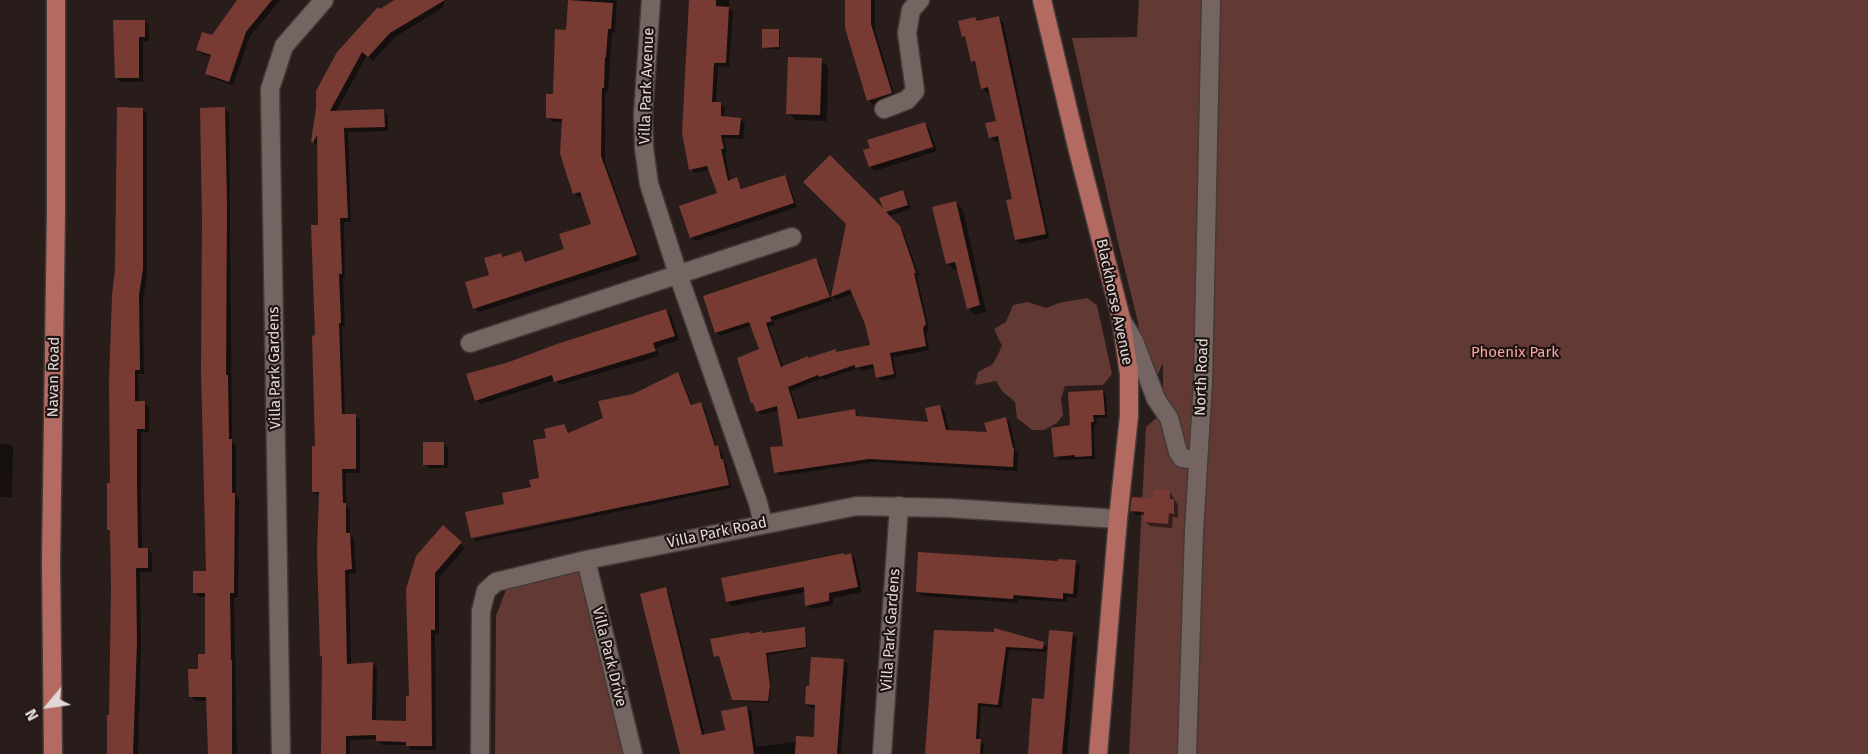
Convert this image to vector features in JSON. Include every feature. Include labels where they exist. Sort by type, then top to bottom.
[{"type":"main road","name":"Navan Road","points":[[53,754],[51,562],[56,212],[56,0]]},
{"type":"main road","name":"Blackhorse Avenue","points":[[1042,0],[1125,339],[1130,393],[1098,754]]},
{"type":"street","name":"Villa Park Gardens","points":[[281,754],[270,89],[284,46],[324,0]]},
{"type":"street","name":"Villa Park Avenue","points":[[651,0],[643,114],[644,148],[649,184],[763,523]]},
{"type":"street","points":[[884,109],[907,100],[915,91],[907,33],[911,10],[920,0]]},
{"type":"street","name":"North Road","points":[[1187,754],[1204,351],[1211,0]]},
{"type":"street","points":[[470,343],[792,237]]},
{"type":"street","points":[[1120,318],[1134,341],[1156,399],[1169,418],[1182,458],[1198,460]]},
{"type":"street","points":[[1130,393],[1152,396],[1156,399]]},
{"type":"street","name":"Villa Park Road","points":[[480,754],[481,611],[486,591],[496,582],[586,560],[857,506],[899,506],[1118,519]]},
{"type":"street","name":"Villa Park Gardens","points":[[882,754],[899,506]]},
{"type":"street","name":"Villa Park Drive","points":[[586,560],[633,754]]},
{"type":"green space","name":"Phoenix Park","points":[[1139,0],[1868,0],[1868,754],[1129,754],[1146,427],[1163,412],[1163,363],[1157,376],[1142,361],[1138,322],[1072,38],[1137,37]]},
{"type":"green space","points":[[1087,298],[1097,305],[1112,374],[1103,385],[1065,386],[1061,399],[1063,415],[1057,423],[1044,430],[1032,430],[1017,418],[1015,402],[1002,391],[996,381],[975,385],[978,372],[993,364],[1002,346],[994,329],[1006,322],[1013,305],[1028,302],[1046,308]]},
{"type":"green space","points":[[583,571],[625,754],[495,754],[496,616],[506,590]]},
{"type":"building","points":[[237,0],[272,0],[246,32],[229,82],[205,74],[211,55],[196,50],[202,32],[212,35]]},
{"type":"building","points":[[394,0],[445,0],[390,33],[368,57],[362,52],[330,111],[384,109],[385,127],[344,128],[348,218],[340,218],[342,274],[339,274],[341,323],[339,323],[342,414],[356,414],[356,469],[342,469],[343,503],[346,503],[346,533],[350,533],[352,569],[345,570],[347,664],[373,662],[372,720],[406,721],[406,696],[409,696],[406,589],[416,556],[443,525],[462,542],[435,573],[435,630],[431,630],[432,746],[406,746],[406,742],[376,741],[376,735],[346,736],[346,754],[321,754],[322,656],[320,656],[317,552],[319,492],[312,492],[312,446],[315,446],[312,336],[315,335],[311,225],[318,225],[317,135],[313,143],[311,142],[316,91],[337,52],[378,7],[380,9]]},
{"type":"building","points":[[568,0],[613,3],[611,29],[608,29],[605,57],[604,88],[602,88],[601,156],[637,255],[473,309],[465,282],[489,275],[484,258],[501,253],[503,257],[521,251],[525,262],[564,249],[559,234],[591,224],[580,192],[573,194],[560,153],[562,119],[546,118],[546,94],[553,94],[555,29],[566,30]]},
{"type":"building","points":[[689,0],[716,0],[716,6],[729,7],[726,63],[714,63],[712,102],[721,102],[721,116],[741,118],[739,135],[721,135],[724,149],[721,149],[728,181],[737,177],[741,189],[785,175],[794,203],[690,238],[679,206],[717,193],[707,166],[689,170],[682,133]]},
{"type":"building","points":[[845,0],[871,0],[871,24],[892,93],[867,101],[845,28]]},
{"type":"building","points":[[999,16],[1046,234],[1015,240],[1006,200],[1012,199],[998,136],[989,138],[985,123],[996,121],[988,87],[981,89],[975,61],[971,62],[965,36],[962,37],[958,21],[975,17],[977,21]]},
{"type":"building","points":[[113,20],[145,20],[145,37],[139,37],[139,78],[115,78]]},
{"type":"building","points":[[762,29],[779,29],[779,47],[762,48]]},
{"type":"building","points":[[788,57],[822,58],[820,115],[786,114]]},
{"type":"building","points":[[117,107],[143,108],[143,269],[139,295],[140,370],[135,370],[135,401],[145,401],[145,429],[137,429],[138,548],[148,548],[148,568],[136,568],[137,643],[133,754],[107,754],[111,588],[107,483],[110,483],[109,382],[115,269]]},
{"type":"building","points":[[225,107],[226,375],[228,375],[229,439],[232,439],[232,493],[235,493],[234,593],[230,593],[232,754],[208,754],[206,697],[189,697],[188,669],[198,669],[198,654],[205,654],[205,593],[193,593],[193,571],[206,571],[201,369],[200,108]]},
{"type":"building","points":[[925,122],[933,147],[869,167],[863,150],[870,148],[867,140]]},
{"type":"building","points":[[830,155],[883,208],[879,198],[903,190],[908,205],[886,212],[900,226],[916,273],[914,273],[926,324],[923,328],[926,346],[890,353],[894,374],[876,378],[873,364],[855,368],[855,365],[819,377],[818,375],[788,387],[798,419],[855,409],[856,416],[928,422],[925,408],[940,405],[946,430],[987,432],[984,423],[1006,417],[1014,448],[1013,467],[869,459],[774,473],[770,447],[783,446],[777,406],[756,412],[737,358],[759,349],[749,322],[715,333],[703,296],[816,258],[830,297],[770,317],[772,321],[766,323],[781,367],[808,356],[808,358],[836,349],[836,352],[870,345],[865,324],[850,289],[831,297],[846,224],[803,182]]},
{"type":"building","points":[[956,201],[980,305],[967,309],[955,262],[946,264],[932,207]]},
{"type":"building","points":[[666,309],[675,336],[653,343],[656,351],[554,382],[552,375],[475,401],[466,374],[509,362]]},
{"type":"building","points":[[678,372],[691,405],[701,402],[715,446],[718,445],[721,459],[723,459],[729,485],[471,538],[465,512],[504,504],[502,493],[531,487],[529,480],[539,478],[533,440],[546,438],[544,429],[564,424],[568,433],[603,418],[598,401],[633,394]]},
{"type":"building","points":[[1103,390],[1105,415],[1093,415],[1094,422],[1091,422],[1092,456],[1054,457],[1051,428],[1070,425],[1068,392]]},
{"type":"building","points":[[423,442],[444,442],[444,465],[423,465]]},
{"type":"building","points":[[1153,490],[1170,490],[1170,499],[1174,499],[1174,514],[1169,513],[1168,524],[1144,522],[1144,512],[1130,511],[1132,497],[1153,498]]},
{"type":"building","points":[[918,552],[1057,561],[1058,559],[1076,560],[1073,594],[1063,593],[1063,599],[1014,595],[1013,599],[916,592]]},
{"type":"building","points":[[844,553],[844,555],[851,553],[858,587],[829,593],[829,601],[805,606],[804,587],[726,602],[721,578]]},
{"type":"building","points":[[666,587],[702,735],[725,730],[721,711],[747,706],[754,754],[680,754],[640,594]]},
{"type":"building","points":[[805,627],[806,647],[766,653],[770,686],[768,701],[732,700],[719,656],[714,657],[710,639],[749,632],[750,634],[762,631],[762,633]]},
{"type":"building","points":[[994,628],[1044,642],[1043,649],[1006,647],[998,705],[978,703],[976,739],[981,739],[980,754],[925,754],[934,630],[994,632]]},
{"type":"building","points":[[1049,630],[1073,632],[1062,754],[1028,754],[1032,698],[1044,699]]},
{"type":"building","points":[[811,657],[844,659],[837,754],[795,754],[796,736],[814,737],[815,705],[805,704]]}]
